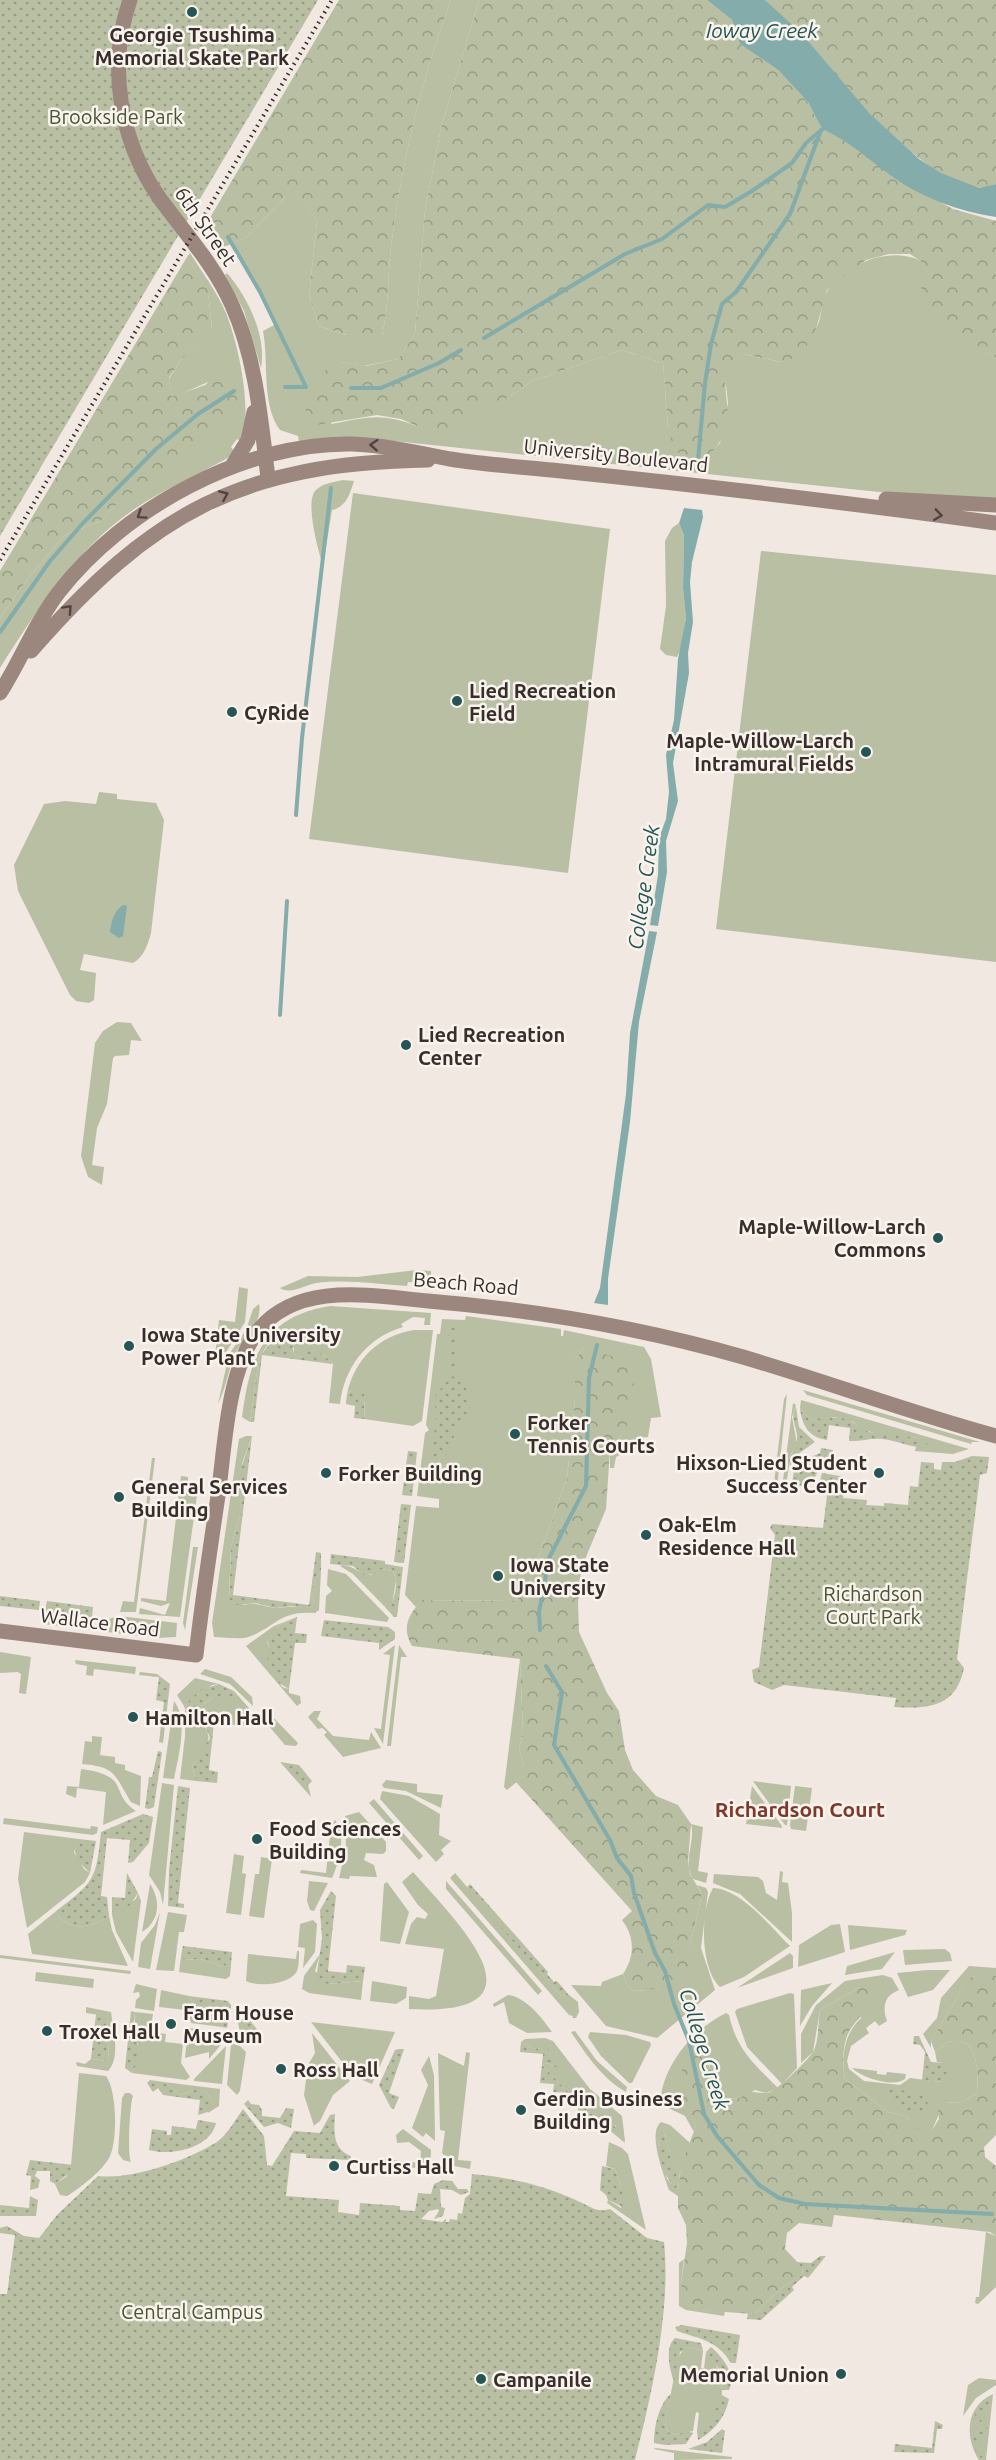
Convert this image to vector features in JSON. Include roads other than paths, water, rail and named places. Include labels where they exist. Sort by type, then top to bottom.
[{"type":"main road","name":"6th Street","points":[[130,0],[120,50],[118,79],[126,129],[143,171],[204,256],[233,306],[252,369],[268,478]]},
{"type":"main road","points":[[230,469],[248,440],[256,395]]},
{"type":"main road","name":"University Boulevard","points":[[0,693],[57,594],[94,554],[150,509],[191,486],[265,456],[349,444],[377,445],[452,459],[776,494],[996,523]]},
{"type":"main road","name":"University Boulevard","points":[[15,669],[89,586],[151,536],[201,504],[268,478],[347,465],[452,459]]},
{"type":"main road","name":"University Boulevard","points":[[776,494],[996,505]]},
{"type":"main road","name":"Beach Road","points":[[196,1655],[225,1449],[241,1360],[248,1345],[267,1320],[287,1306],[306,1300],[327,1296],[380,1296],[535,1311],[618,1325],[743,1357],[996,1436]]},
{"type":"main road","name":"Wallace Road","points":[[0,1631],[196,1655]]},
{"type":"water","name":"Ioway Creek","points":[[707,0],[765,0],[801,33],[870,114],[919,159],[941,173],[979,188],[996,184],[996,217],[954,207],[928,197],[902,183],[849,144],[822,129],[808,102],[778,70],[740,44],[732,20]]},
{"type":"water","points":[[684,508],[702,510],[703,517],[692,562],[690,582],[693,622],[688,653],[689,673],[673,763],[678,801],[666,841],[667,872],[658,926],[650,925],[658,875],[659,838],[666,819],[669,792],[666,755],[674,720],[678,659],[686,618],[683,588],[684,535],[679,523]]},
{"type":"water","points":[[123,905],[127,906],[123,936],[119,938],[110,932],[113,917]]},
{"type":"water","points":[[649,931],[657,932],[639,1022],[630,1122],[608,1279],[608,1305],[594,1303],[600,1288],[626,1094],[630,1033]]},
{"type":"waterway","points":[[484,338],[625,254],[662,239],[708,205],[725,207],[752,191],[792,163],[806,143],[825,127]]},
{"type":"waterway","name":"College Creek","points":[[698,460],[705,383],[711,344],[722,304],[736,292],[790,214],[821,130]]},
{"type":"waterway","points":[[228,237],[260,292],[306,387],[285,387]]},
{"type":"waterway","points":[[351,388],[381,388],[439,363],[461,350]]},
{"type":"waterway","points":[[0,632],[50,561],[83,523],[156,449],[198,414],[234,391]]},
{"type":"waterway","points":[[296,815],[302,738],[331,488]]},
{"type":"waterway","points":[[280,1015],[287,901]]},
{"type":"waterway","name":"College Creek","points":[[540,1630],[539,1612],[549,1558],[586,1486],[589,1378],[597,1345]]},
{"type":"waterway","name":"College Creek","points":[[546,1666],[562,1692],[554,1745],[610,1840],[617,1858],[631,1876],[634,1893],[655,1953],[665,1971],[674,2004],[689,2041],[704,2114],[717,2136],[759,2185],[779,2198],[805,2204],[992,2214]]},
{"type":"railway","points":[[0,560],[332,0]]},
{"type":"place","name":"Georgie Tsushima Memorial Skate Park","points":[[192,12]]},
{"type":"place","name":"Lied Recreation Field","points":[[457,701]]},
{"type":"place","name":"CyRide","points":[[232,712]]},
{"type":"place","name":"Maple-Willow-Larch Intramural Fields","points":[[866,752]]},
{"type":"place","name":"Lied Recreation Center","points":[[406,1045]]},
{"type":"place","name":"Maple-Willow-Larch Commons","points":[[938,1238]]},
{"type":"place","name":"Iowa State University Power Plant","points":[[129,1346]]},
{"type":"place","name":"Forker Tennis Courts","points":[[515,1434]]},
{"type":"place","name":"Forker Building","points":[[326,1473]]},
{"type":"place","name":"Hixson-Lied Student Success Center","points":[[879,1473]]},
{"type":"place","name":"General Services Building","points":[[119,1497]]},
{"type":"place","name":"Oak-Elm Residence Hall","points":[[646,1535]]},
{"type":"place","name":"Iowa State University","points":[[498,1576]]},
{"type":"place","name":"Hamilton Hall","points":[[133,1717]]},
{"type":"place","name":"Food Sciences Building","points":[[257,1839]]},
{"type":"place","name":"Farm House Museum","points":[[171,2024]]},
{"type":"place","name":"Troxel Hall","points":[[47,2031]]},
{"type":"place","name":"Ross Hall","points":[[281,2069]]},
{"type":"place","name":"Gerdin Business Building","points":[[521,2110]]},
{"type":"place","name":"Curtiss Hall","points":[[334,2166]]},
{"type":"place","name":"Memorial Union","points":[[841,2374]]},
{"type":"place","name":"Campanile","points":[[481,2379]]},
{"type":"district","name":"Richardson Court","points":[[800,1809]]},
{"type":"park label","name":"Brookside Park","points":[[116,116]]},
{"type":"park label","name":"Richardson Court Park","points":[[873,1604]]},
{"type":"park label","name":"Central Campus","points":[[192,2311]]}]
